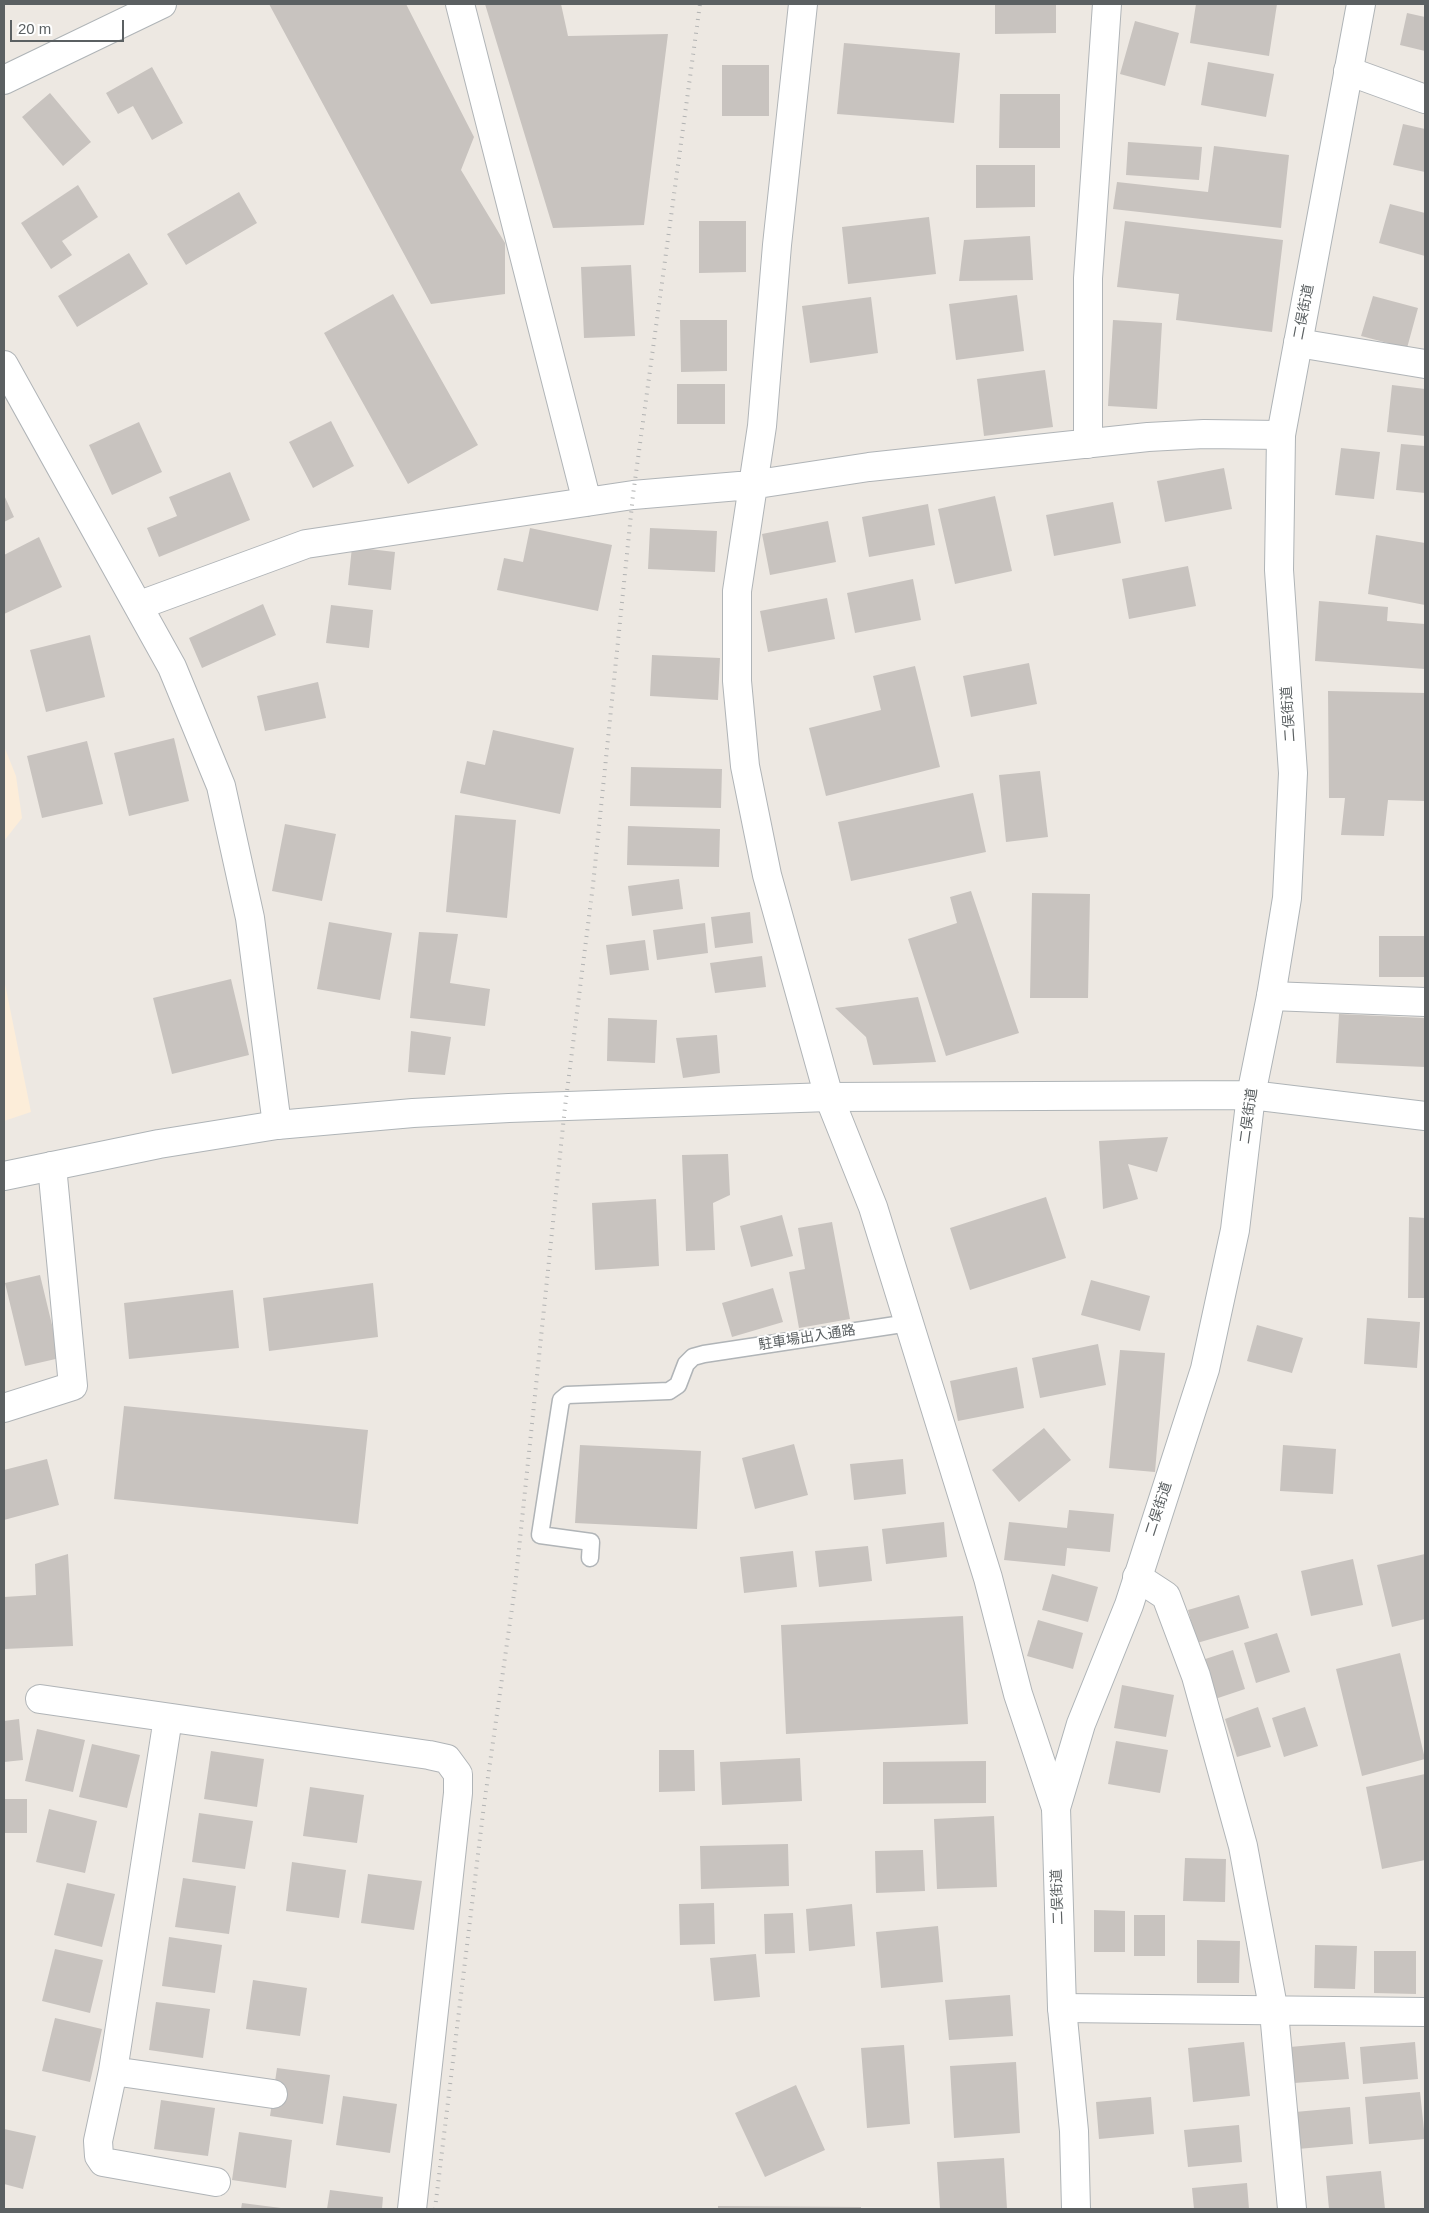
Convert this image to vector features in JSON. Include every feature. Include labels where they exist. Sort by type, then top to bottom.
[{"type":"street","points":[[4,80],[162,4]]},
{"type":"street","points":[[460,4],[587,502]]},
{"type":"street","points":[[803,4],[777,245],[762,426],[751,485],[737,591],[738,681],[745,766],[767,875],[829,1097],[873,1207],[988,1578],[1018,1694],[1056,1808]]},
{"type":"street","points":[[1088,444],[1088,278],[1107,4]]},
{"type":"street","name":"二俣街道","points":[[1076,2209],[1074,2131],[1062,2008],[1056,1808],[1080,1724],[1130,1605],[1136,1577],[1205,1369],[1235,1230],[1251,1095],[1271,996],[1287,898],[1293,773],[1279,570],[1281,435],[1361,4]]},
{"type":"street","points":[[1348,71],[1425,99]]},
{"type":"street","points":[[1298,343],[1425,364]]},
{"type":"street","points":[[4,365],[11,397],[140,606],[172,667],[221,786],[250,918],[277,1125]]},
{"type":"street","points":[[140,606],[306,544],[633,495],[751,485],[869,466],[1204,434],[1281,435]]},
{"type":"street","points":[[1271,996],[1425,1002]]},
{"type":"street","points":[[4,1176],[159,1144],[277,1125],[490,1109],[829,1097],[1251,1095],[1425,1116]]},
{"type":"street","points":[[4,1408],[73,1386],[52,1166]]},
{"type":"street","points":[[1136,1577],[1166,1596],[1196,1676],[1243,1846],[1274,2012],[1292,2209]]},
{"type":"street","points":[[40,1699],[429,1755],[447,1759],[458,1774],[458,1793],[412,2209]]},
{"type":"street","points":[[168,1718],[113,2071],[98,2141],[99,2156],[103,2162],[216,2182]]},
{"type":"street","points":[[1062,2008],[1274,2012],[1425,2012]]},
{"type":"street","points":[[113,2071],[273,2094]]},
{"type":"lane","name":"駐車場出入通路","points":[[590,1558],[591,1542],[540,1535],[561,1400],[567,1395],[669,1392],[678,1386],[686,1364],[693,1357],[909,1323]]},
{"type":"shaded area","points":[[4,746],[16,776],[22,818],[4,841]]},
{"type":"shaded area","points":[[4,979],[31,1112],[4,1121]]},
{"type":"building","points":[[269,4],[406,4],[474,137],[461,170],[505,243],[505,294],[431,304]]},
{"type":"building","points":[[485,4],[561,4],[568,36],[668,34],[644,225],[553,228]]},
{"type":"building","points":[[995,4],[1056,4],[1056,33],[995,34]]},
{"type":"building","points":[[1196,4],[1277,4],[1269,56],[1190,43]]},
{"type":"building","points":[[1407,13],[1425,17],[1425,51],[1400,45]]},
{"type":"building","points":[[1135,21],[1179,33],[1165,86],[1120,74]]},
{"type":"building","points":[[844,43],[960,53],[954,123],[837,114]]},
{"type":"building","points":[[1208,62],[1274,74],[1266,117],[1201,105]]},
{"type":"building","points":[[722,65],[769,65],[769,116],[722,116]]},
{"type":"building","points":[[152,67],[183,123],[152,140],[133,106],[118,114],[106,93]]},
{"type":"building","points":[[50,93],[91,142],[63,166],[22,117]]},
{"type":"building","points":[[1000,94],[1060,94],[1060,148],[999,148]]},
{"type":"building","points":[[1403,124],[1425,129],[1425,172],[1393,165]]},
{"type":"building","points":[[1128,142],[1202,147],[1199,180],[1126,175]]},
{"type":"building","points":[[1214,146],[1289,155],[1281,228],[1113,209],[1117,182],[1208,192]]},
{"type":"building","points":[[976,165],[1035,165],[1035,207],[976,208]]},
{"type":"building","points":[[78,185],[98,217],[62,241],[72,255],[51,269],[21,223]]},
{"type":"building","points":[[239,192],[257,223],[186,265],[167,234]]},
{"type":"building","points":[[1390,204],[1425,213],[1425,256],[1379,243]]},
{"type":"building","points":[[929,217],[936,274],[848,284],[842,227]]},
{"type":"building","points":[[699,221],[746,221],[746,272],[699,273]]},
{"type":"building","points":[[1125,221],[1283,240],[1272,332],[1176,320],[1179,294],[1117,287]]},
{"type":"building","points":[[1030,236],[1033,280],[959,281],[964,240]]},
{"type":"building","points":[[129,253],[148,284],[77,327],[58,296]]},
{"type":"building","points":[[631,265],[635,336],[584,338],[581,267]]},
{"type":"building","points":[[393,294],[478,445],[408,484],[324,333]]},
{"type":"building","points":[[1017,295],[1024,351],[956,360],[949,304]]},
{"type":"building","points":[[1373,296],[1418,308],[1407,348],[1361,336]]},
{"type":"building","points":[[871,297],[878,353],[810,363],[802,306]]},
{"type":"building","points":[[680,320],[727,320],[727,371],[681,372]]},
{"type":"building","points":[[1113,320],[1162,323],[1157,409],[1108,406]]},
{"type":"building","points":[[1045,370],[1053,427],[984,436],[977,379]]},
{"type":"building","points":[[677,384],[725,384],[725,424],[677,424]]},
{"type":"building","points":[[1392,385],[1425,389],[1425,436],[1387,432]]},
{"type":"building","points":[[331,421],[354,466],[313,488],[289,442]]},
{"type":"building","points":[[139,422],[162,472],[112,495],[89,445]]},
{"type":"building","points":[[1401,444],[1425,446],[1425,493],[1396,490]]},
{"type":"building","points":[[1341,448],[1380,452],[1374,499],[1335,495]]},
{"type":"building","points":[[1224,468],[1232,509],[1165,522],[1157,481]]},
{"type":"building","points":[[230,472],[250,520],[159,557],[147,528],[177,516],[169,497]]},
{"type":"building","points":[[4,495],[14,517],[4,522]]},
{"type":"building","points":[[995,496],[1012,571],[955,584],[938,509]]},
{"type":"building","points":[[1113,502],[1121,543],[1054,556],[1046,515]]},
{"type":"building","points":[[928,504],[935,545],[869,557],[862,517]]},
{"type":"building","points":[[828,521],[836,562],[770,575],[762,534]]},
{"type":"building","points":[[530,528],[612,545],[598,611],[497,590],[504,558],[523,562]]},
{"type":"building","points":[[650,528],[717,531],[715,572],[648,569]]},
{"type":"building","points":[[1376,535],[1425,543],[1425,605],[1368,594]]},
{"type":"building","points":[[39,537],[62,587],[4,614],[4,555]]},
{"type":"building","points":[[352,547],[395,552],[391,590],[348,585]]},
{"type":"building","points":[[1188,566],[1196,606],[1129,619],[1122,579]]},
{"type":"building","points":[[913,579],[921,620],[855,633],[847,593]]},
{"type":"building","points":[[827,598],[835,639],[768,652],[760,611]]},
{"type":"building","points":[[1319,601],[1388,607],[1387,621],[1425,624],[1425,669],[1315,661]]},
{"type":"building","points":[[263,604],[276,635],[202,668],[189,638]]},
{"type":"building","points":[[331,605],[373,610],[369,648],[326,643]]},
{"type":"building","points":[[90,635],[105,697],[46,712],[30,650]]},
{"type":"building","points":[[652,655],[720,658],[718,700],[650,696]]},
{"type":"building","points":[[1029,663],[1037,704],[971,717],[963,676]]},
{"type":"building","points":[[915,666],[940,767],[826,796],[809,728],[881,710],[873,676]]},
{"type":"building","points":[[318,682],[326,718],[265,731],[257,696]]},
{"type":"building","points":[[1328,691],[1425,693],[1425,801],[1388,800],[1384,836],[1341,835],[1345,798],[1329,798]]},
{"type":"building","points":[[493,730],[574,748],[560,814],[460,793],[467,761],[485,765]]},
{"type":"building","points":[[174,738],[189,801],[129,816],[114,753]]},
{"type":"building","points":[[87,741],[103,804],[42,818],[27,756]]},
{"type":"building","points":[[631,767],[722,769],[721,808],[630,806]]},
{"type":"building","points":[[1040,771],[1048,837],[1006,842],[999,775]]},
{"type":"building","points":[[973,793],[986,852],[851,881],[838,822]]},
{"type":"building","points":[[455,815],[516,820],[507,918],[446,912]]},
{"type":"building","points":[[285,824],[336,834],[322,901],[272,891]]},
{"type":"building","points":[[628,826],[720,829],[719,867],[627,865]]},
{"type":"building","points":[[679,879],[683,909],[632,916],[628,886]]},
{"type":"building","points":[[971,891],[1019,1033],[946,1056],[908,939],[957,923],[950,897]]},
{"type":"building","points":[[1032,893],[1090,894],[1088,998],[1030,998]]},
{"type":"building","points":[[750,912],[753,943],[715,948],[711,917]]},
{"type":"building","points":[[329,922],[392,933],[380,1000],[317,989]]},
{"type":"building","points":[[705,923],[708,953],[657,960],[653,930]]},
{"type":"building","points":[[419,932],[458,934],[450,983],[490,989],[485,1026],[410,1018]]},
{"type":"building","points":[[1379,936],[1425,936],[1425,977],[1379,977]]},
{"type":"building","points":[[645,940],[649,970],[610,975],[606,945]]},
{"type":"building","points":[[762,956],[766,987],[715,993],[710,963]]},
{"type":"building","points":[[231,979],[249,1055],[172,1074],[153,998]]},
{"type":"building","points":[[918,997],[936,1062],[873,1065],[866,1037],[835,1008]]},
{"type":"building","points":[[1339,1014],[1425,1018],[1425,1067],[1336,1063]]},
{"type":"building","points":[[608,1018],[657,1020],[655,1063],[607,1061]]},
{"type":"building","points":[[411,1031],[451,1037],[445,1075],[408,1072]]},
{"type":"building","points":[[717,1035],[720,1073],[683,1078],[676,1038]]},
{"type":"building","points":[[1168,1137],[1157,1172],[1128,1164],[1138,1199],[1103,1209],[1099,1141]]},
{"type":"building","points":[[728,1154],[730,1195],[713,1203],[715,1250],[686,1251],[682,1155]]},
{"type":"building","points":[[1046,1197],[1066,1258],[970,1290],[950,1228]]},
{"type":"building","points":[[656,1199],[659,1266],[595,1270],[592,1203]]},
{"type":"building","points":[[782,1215],[793,1256],[751,1267],[740,1226]]},
{"type":"building","points":[[1409,1217],[1425,1218],[1425,1298],[1408,1298]]},
{"type":"building","points":[[832,1222],[850,1319],[799,1328],[789,1272],[805,1269],[798,1228]]},
{"type":"building","points":[[40,1275],[60,1358],[25,1366],[5,1283]]},
{"type":"building","points":[[1091,1280],[1150,1296],[1140,1331],[1081,1315]]},
{"type":"building","points":[[373,1283],[378,1337],[269,1351],[263,1298]]},
{"type":"building","points":[[773,1288],[783,1322],[732,1337],[722,1303]]},
{"type":"building","points":[[233,1290],[239,1348],[129,1359],[124,1303]]},
{"type":"building","points":[[1367,1318],[1420,1322],[1417,1368],[1364,1364]]},
{"type":"building","points":[[1257,1325],[1303,1338],[1292,1373],[1247,1361]]},
{"type":"building","points":[[1098,1344],[1106,1385],[1040,1398],[1032,1358]]},
{"type":"building","points":[[1120,1350],[1165,1353],[1155,1472],[1109,1468]]},
{"type":"building","points":[[1017,1367],[1024,1408],[958,1421],[950,1381]]},
{"type":"building","points":[[124,1406],[368,1430],[358,1524],[114,1499]]},
{"type":"building","points":[[1044,1428],[1071,1460],[1019,1502],[992,1470]]},
{"type":"building","points":[[794,1444],[808,1495],[755,1509],[742,1458]]},
{"type":"building","points":[[580,1445],[701,1451],[697,1529],[575,1523]]},
{"type":"building","points":[[1283,1445],[1336,1449],[1333,1494],[1280,1491]]},
{"type":"building","points":[[47,1459],[59,1505],[4,1520],[4,1470]]},
{"type":"building","points":[[903,1459],[906,1494],[854,1500],[850,1464]]},
{"type":"building","points":[[1069,1510],[1114,1514],[1110,1552],[1067,1548],[1065,1566],[1004,1560],[1009,1522],[1067,1528]]},
{"type":"building","points":[[944,1522],[947,1557],[886,1564],[882,1529]]},
{"type":"building","points":[[868,1546],[872,1581],[819,1587],[815,1551]]},
{"type":"building","points":[[793,1551],[797,1587],[744,1593],[740,1557]]},
{"type":"building","points":[[68,1554],[73,1646],[4,1649],[4,1597],[36,1595],[35,1564]]},
{"type":"building","points":[[1425,1554],[1425,1619],[1392,1627],[1377,1565]]},
{"type":"building","points":[[1353,1559],[1363,1605],[1311,1616],[1301,1571]]},
{"type":"building","points":[[1052,1574],[1098,1587],[1088,1622],[1042,1610]]},
{"type":"building","points":[[1239,1595],[1249,1628],[1197,1643],[1188,1610]]},
{"type":"building","points":[[963,1616],[968,1724],[786,1734],[781,1625]]},
{"type":"building","points":[[1038,1620],[1083,1633],[1073,1669],[1027,1656]]},
{"type":"building","points":[[1277,1633],[1290,1672],[1256,1683],[1244,1643]]},
{"type":"building","points":[[1233,1650],[1245,1689],[1212,1700],[1199,1661]]},
{"type":"building","points":[[1400,1653],[1425,1759],[1362,1776],[1336,1669]]},
{"type":"building","points":[[1122,1685],[1174,1695],[1166,1737],[1114,1728]]},
{"type":"building","points":[[1258,1707],[1271,1747],[1237,1757],[1225,1719]]},
{"type":"building","points":[[1305,1707],[1318,1746],[1284,1757],[1272,1718]]},
{"type":"building","points":[[19,1719],[23,1760],[4,1762],[4,1721]]},
{"type":"building","points":[[37,1729],[85,1740],[73,1792],[25,1781]]},
{"type":"building","points":[[1116,1741],[1168,1750],[1160,1793],[1108,1784]]},
{"type":"building","points":[[92,1744],[140,1755],[127,1808],[79,1797]]},
{"type":"building","points":[[659,1750],[694,1750],[695,1791],[659,1792]]},
{"type":"building","points":[[211,1751],[264,1759],[257,1807],[204,1799]]},
{"type":"building","points":[[800,1758],[802,1801],[722,1805],[720,1762]]},
{"type":"building","points":[[986,1761],[986,1803],[883,1804],[883,1762]]},
{"type":"building","points":[[1425,1774],[1425,1860],[1382,1869],[1366,1787]]},
{"type":"building","points":[[310,1787],[364,1795],[357,1843],[303,1836]]},
{"type":"building","points":[[4,1799],[27,1799],[27,1833],[4,1833]]},
{"type":"building","points":[[49,1809],[97,1821],[85,1873],[36,1862]]},
{"type":"building","points":[[199,1813],[253,1821],[245,1869],[192,1862]]},
{"type":"building","points":[[994,1816],[997,1887],[937,1889],[934,1819]]},
{"type":"building","points":[[788,1844],[789,1886],[701,1889],[700,1846]]},
{"type":"building","points":[[923,1850],[925,1891],[876,1893],[875,1851]]},
{"type":"building","points":[[1185,1858],[1226,1859],[1225,1902],[1183,1901]]},
{"type":"building","points":[[292,1862],[346,1870],[339,1918],[286,1911]]},
{"type":"building","points":[[368,1874],[422,1881],[414,1930],[361,1923]]},
{"type":"building","points":[[183,1878],[236,1886],[229,1934],[175,1927]]},
{"type":"building","points":[[67,1883],[115,1894],[102,1947],[54,1935]]},
{"type":"building","points":[[714,1903],[715,1944],[680,1945],[679,1904]]},
{"type":"building","points":[[852,1904],[855,1946],[809,1951],[806,1909]]},
{"type":"building","points":[[1094,1910],[1125,1911],[1125,1952],[1094,1952]]},
{"type":"building","points":[[793,1913],[795,1953],[765,1954],[764,1914]]},
{"type":"building","points":[[1134,1915],[1165,1915],[1165,1956],[1134,1956]]},
{"type":"building","points":[[938,1926],[943,1982],[881,1988],[876,1932]]},
{"type":"building","points":[[169,1937],[222,1945],[215,1993],[162,1986]]},
{"type":"building","points":[[1197,1940],[1240,1941],[1239,1983],[1197,1983]]},
{"type":"building","points":[[1315,1945],[1357,1946],[1355,1989],[1314,1988]]},
{"type":"building","points":[[55,1949],[103,1960],[90,2013],[42,2001]]},
{"type":"building","points":[[1374,1951],[1416,1951],[1416,1994],[1374,1993]]},
{"type":"building","points":[[756,1954],[760,1997],[714,2001],[710,1958]]},
{"type":"building","points":[[253,1980],[307,1988],[300,2036],[246,2029]]},
{"type":"building","points":[[1010,1995],[1013,2036],[949,2040],[945,2000]]},
{"type":"building","points":[[156,2002],[210,2009],[203,2058],[149,2050]]},
{"type":"building","points":[[55,2018],[102,2029],[90,2082],[42,2071]]},
{"type":"building","points":[[1244,2042],[1250,2096],[1193,2102],[1188,2048]]},
{"type":"building","points":[[1345,2042],[1349,2079],[1294,2083],[1290,2047]]},
{"type":"building","points":[[1415,2042],[1418,2079],[1363,2084],[1360,2047]]},
{"type":"building","points":[[904,2045],[910,2124],[867,2128],[861,2048]]},
{"type":"building","points":[[1016,2062],[1020,2133],[954,2138],[950,2066]]},
{"type":"building","points":[[277,2068],[330,2075],[323,2124],[270,2116]]},
{"type":"building","points":[[796,2085],[825,2150],[765,2177],[735,2113]]},
{"type":"building","points":[[1420,2092],[1425,2139],[1369,2144],[1365,2097]]},
{"type":"building","points":[[343,2096],[397,2104],[390,2153],[336,2145]]},
{"type":"building","points":[[1151,2097],[1154,2134],[1099,2139],[1096,2102]]},
{"type":"building","points":[[161,2100],[215,2108],[208,2156],[154,2149]]},
{"type":"building","points":[[1350,2107],[1353,2144],[1298,2149],[1295,2112]]},
{"type":"building","points":[[1239,2125],[1242,2162],[1188,2167],[1184,2130]]},
{"type":"building","points":[[4,2129],[36,2136],[23,2189],[4,2184]]},
{"type":"building","points":[[239,2132],[292,2140],[286,2188],[232,2180]]},
{"type":"building","points":[[1004,2158],[1007,2209],[940,2209],[937,2162]]},
{"type":"building","points":[[1381,2171],[1385,2209],[1329,2209],[1326,2176]]},
{"type":"building","points":[[1247,2183],[1249,2209],[1194,2209],[1192,2188]]},
{"type":"building","points":[[330,2190],[383,2197],[382,2209],[327,2209]]},
{"type":"building","points":[[242,2203],[281,2208],[281,2209],[241,2209]]},
{"type":"building","points":[[718,2206],[861,2207],[861,2209],[718,2209]]},
{"type":"railway","points":[[435,2209],[484,1805],[515,1587],[565,1107],[593,885],[633,495],[700,4]]}]
